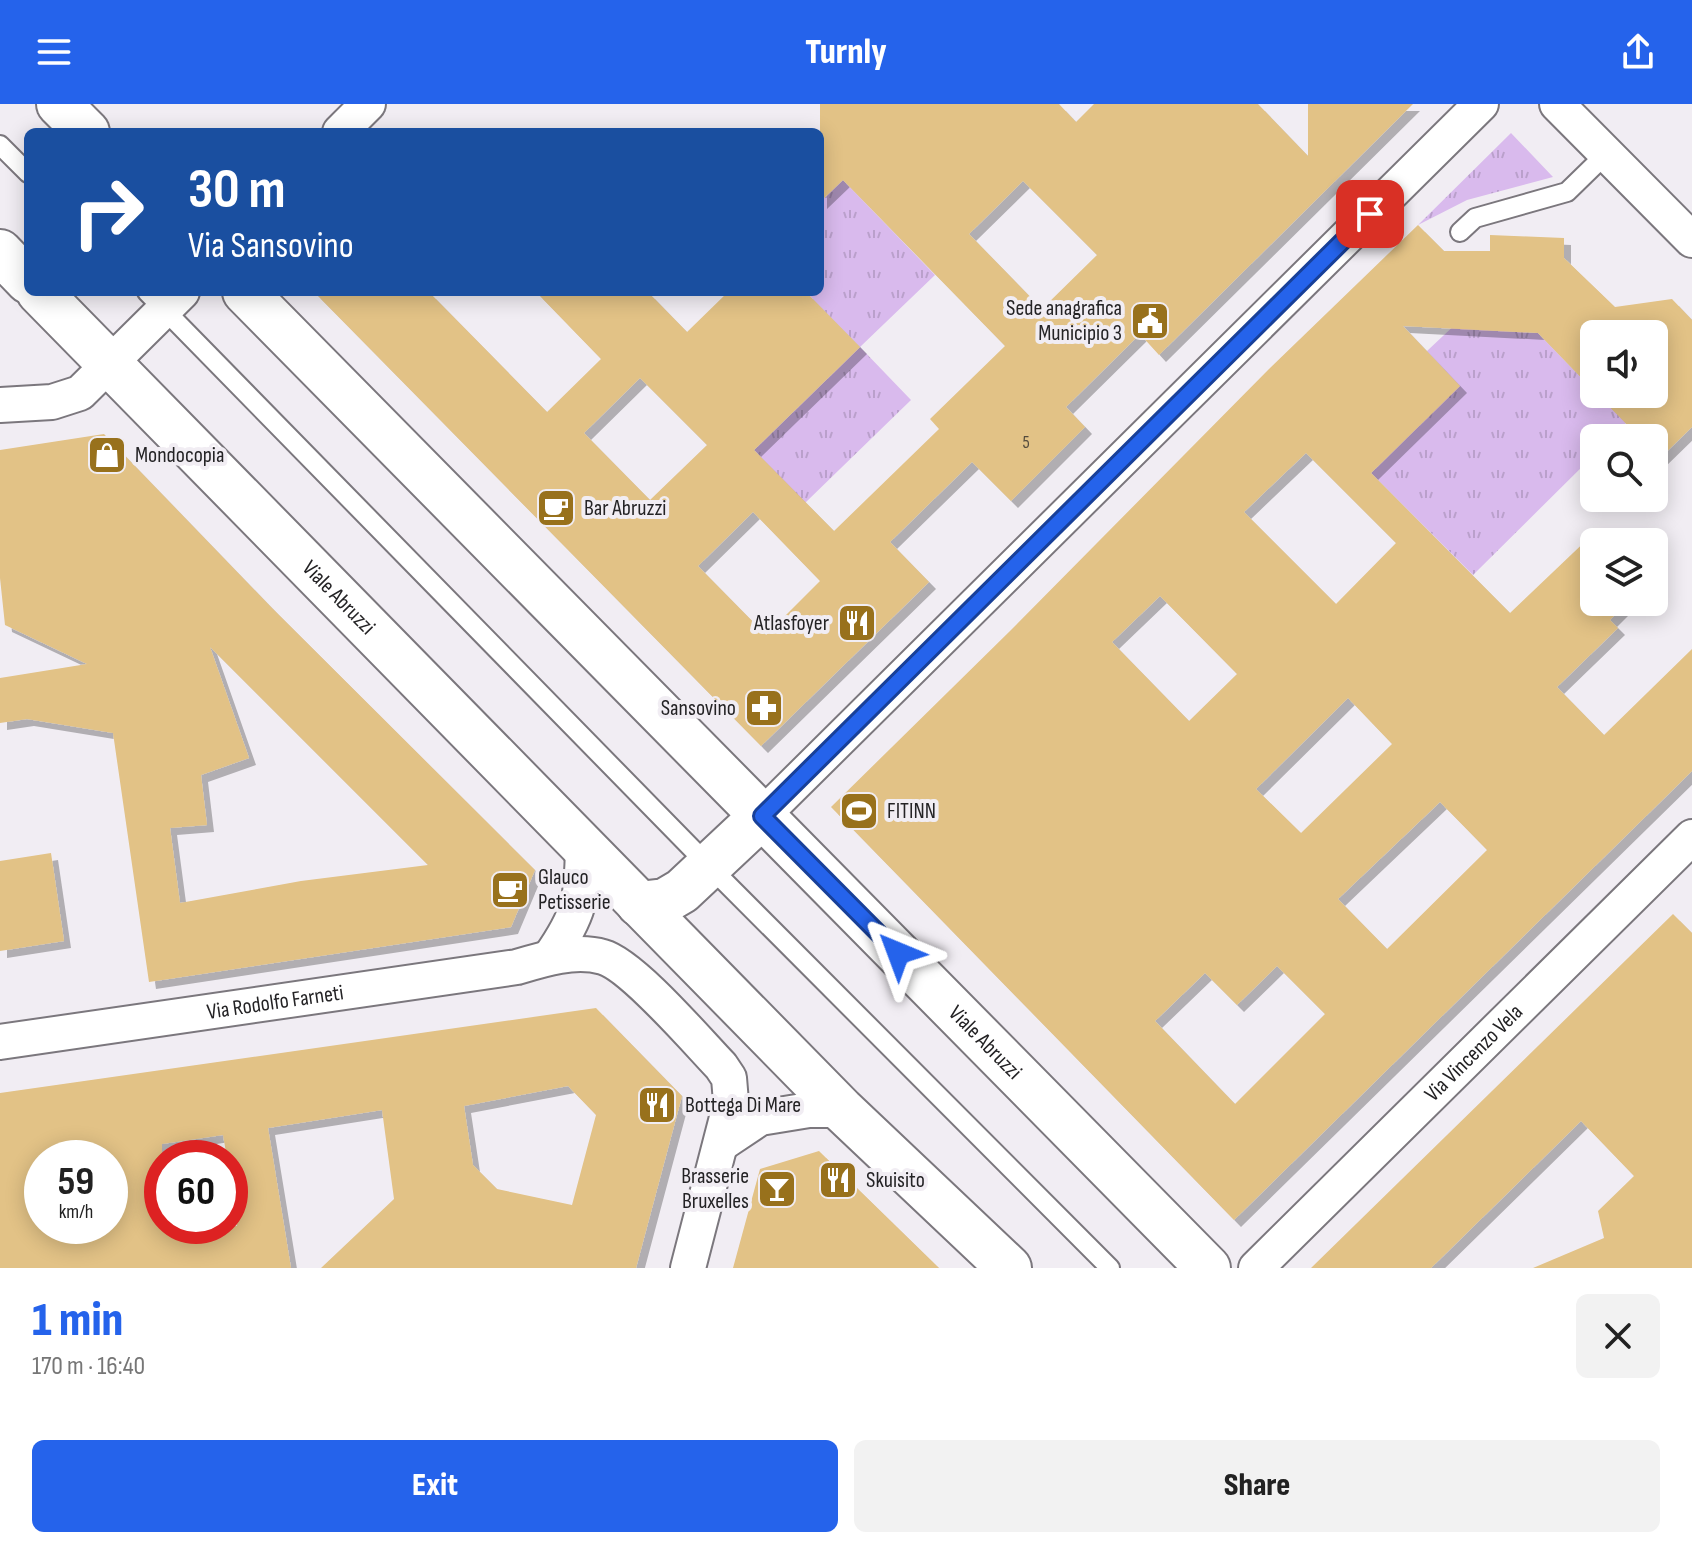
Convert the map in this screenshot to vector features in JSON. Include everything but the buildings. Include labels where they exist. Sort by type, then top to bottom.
[{"type":"main road","points":[[59,104],[83,128]]},
{"type":"main road","points":[[0,252],[24,277]]},
{"type":"main road","name":"Viale Abruzzi","points":[[43,296],[842,1110],[1009,1268]]},
{"type":"main road","name":"Viale Abruzzi","points":[[249,296],[1208,1268]]},
{"type":"main road","points":[[639,904],[665,901],[682,891],[762,816]]},
{"type":"street","points":[[344,128],[368,104]]},
{"type":"street","points":[[762,816],[1481,104]]},
{"type":"street","points":[[1557,104],[1692,240]]},
{"type":"street","points":[[0,405],[52,402],[80,393],[165,298]]},
{"type":"street","name":"Via Vincenzo Vela","points":[[1256,1268],[1692,837]]},
{"type":"street","points":[[550,957],[578,911],[583,847]]},
{"type":"street","name":"Via Rodolfo Farneti","points":[[0,1042],[517,967],[550,957],[602,956],[629,971],[729,1078],[731,1102],[721,1144]]},
{"type":"street","points":[[688,1268],[721,1144],[760,1118],[809,1110],[842,1110]]},
{"type":"lane","points":[[0,145],[24,169]]},
{"type":"lane","points":[[1460,232],[1475,218],[1567,192],[1606,154]]},
{"type":"lane","points":[[165,298],[710,867],[1110,1268]]},
{"type":"green space","points":[[1511,133],[1553,177],[1467,200],[1418,225]]},
{"type":"green space","points":[[843,180],[935,275],[860,347],[810,296],[824,296],[824,198]]},
{"type":"green space","points":[[1460,320],[1470,329],[1538,333],[1580,376],[1580,408],[1611,408],[1626,423],[1580,424],[1580,469],[1473,575],[1371,473],[1459,386],[1427,351]]},
{"type":"green space","points":[[860,347],[911,400],[805,503],[754,450]]},
{"type":"place","name":"Sede anagrafica Municipio 3","points":[[1150,321]]},
{"type":"place","name":"Mondocopia","points":[[107,455]]},
{"type":"place","name":"Bar Abruzzi","points":[[556,508]]},
{"type":"place","name":"Atlasfoyer","points":[[857,623]]},
{"type":"place","name":"Sansovino","points":[[764,708]]},
{"type":"place","name":"FITINN","points":[[859,811]]},
{"type":"place","name":"Glauco Petisserie","points":[[510,890]]},
{"type":"place","name":"Bottega Di Mare","points":[[657,1105]]},
{"type":"place","name":"Skuisito","points":[[838,1180]]},
{"type":"place","name":"Brasserie Bruxelles","points":[[777,1189]]},
{"type":"route","points":[[898,953],[762,816],[1370,214]]}]
